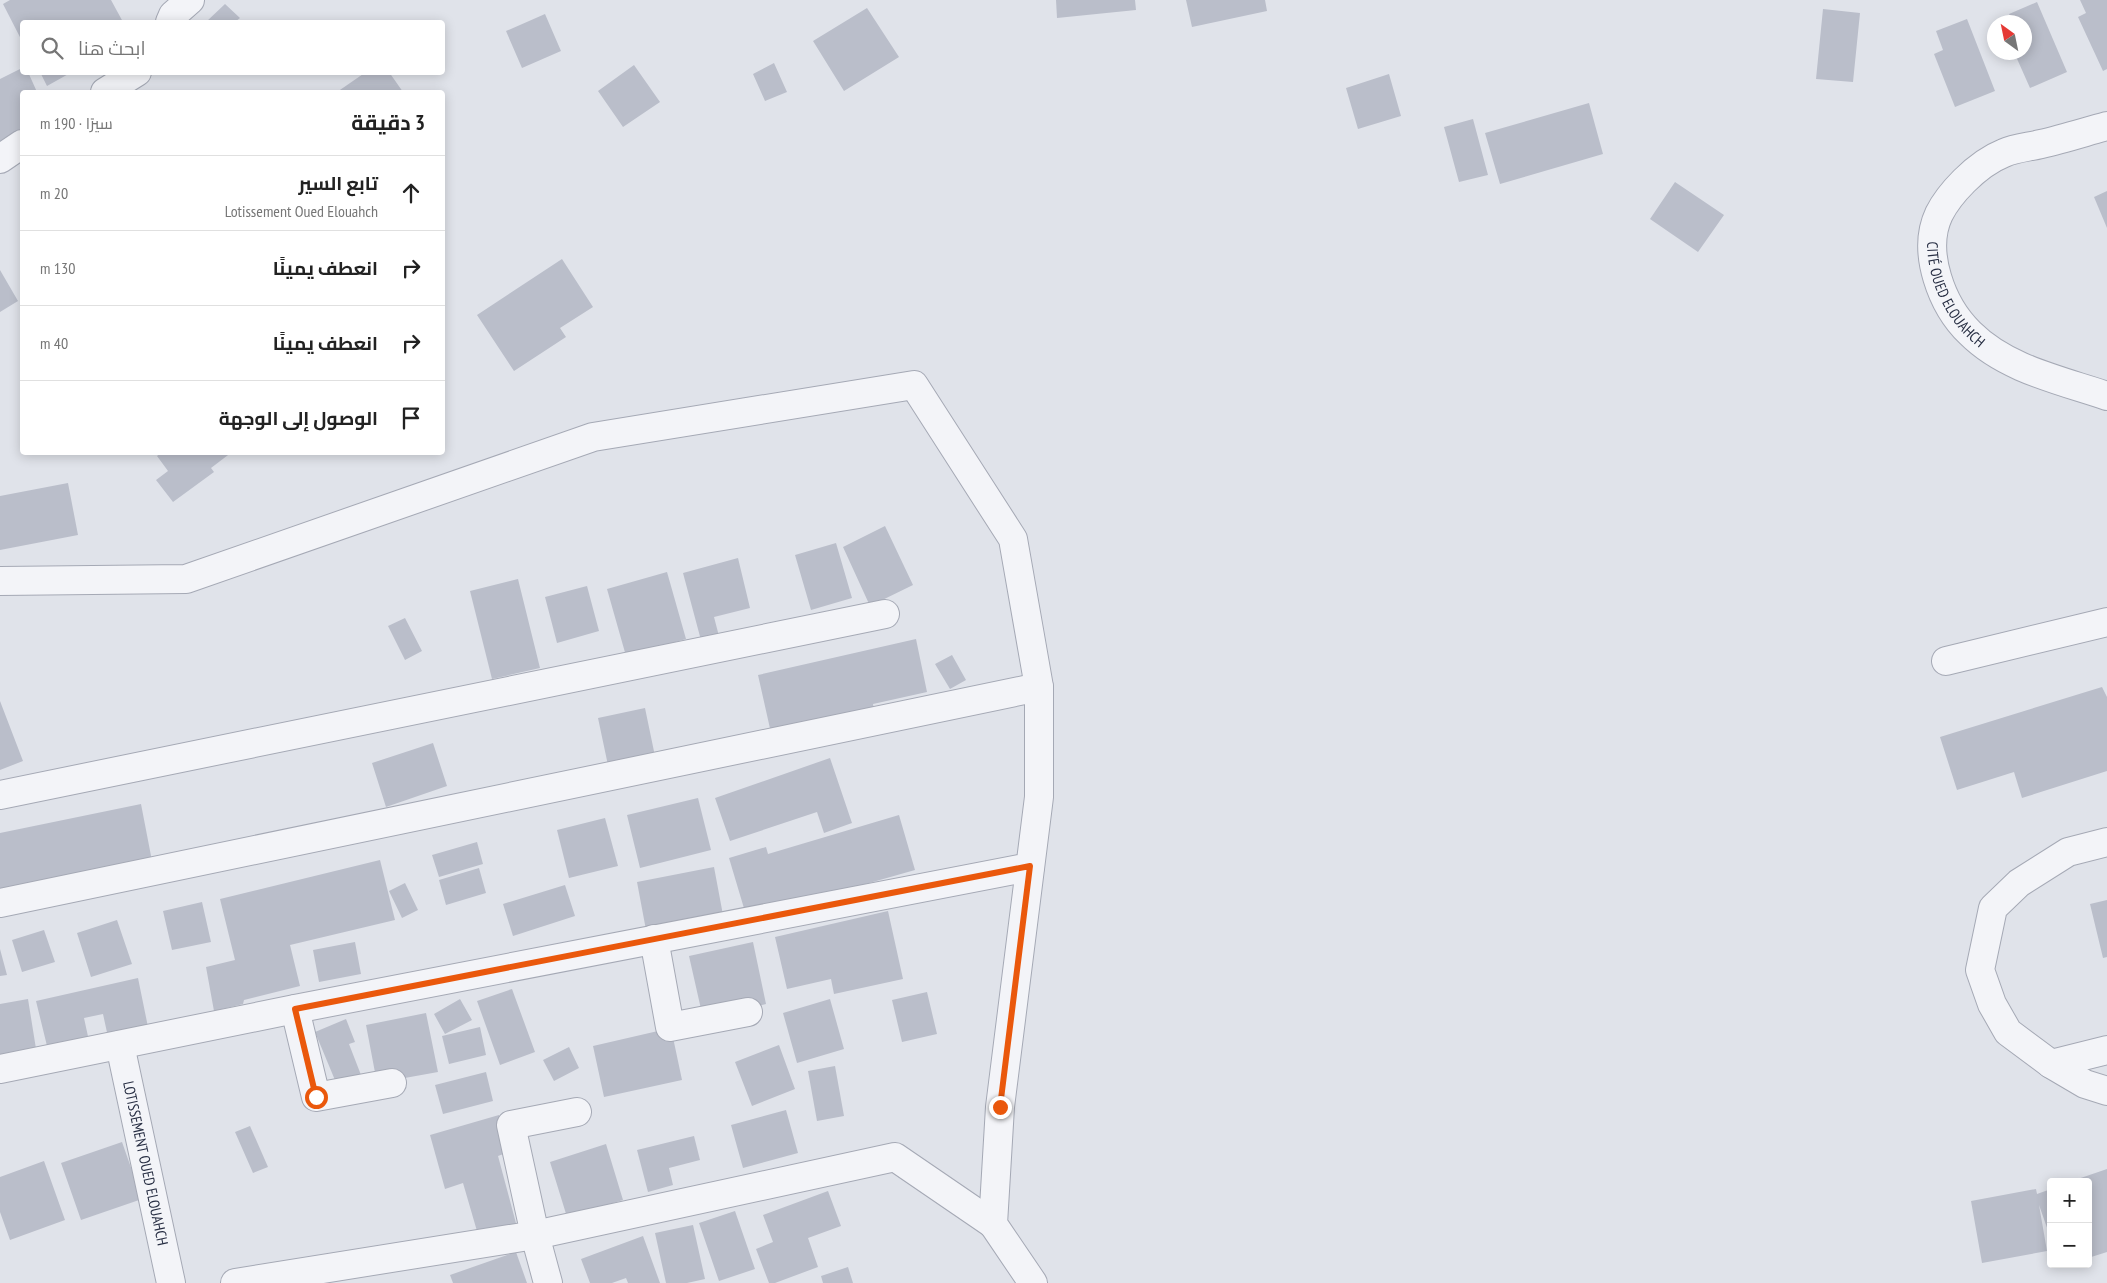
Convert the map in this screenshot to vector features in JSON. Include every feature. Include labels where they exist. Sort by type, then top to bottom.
[{"type":"street","points":[[171,20],[173,15],[190,0]]},
{"type":"street","points":[[108,90],[132,75]]},
{"type":"street","name":"CITÉ OUED ELOUAHCH","points":[[2107,126],[2004,153],[1977,169],[1951,194],[1938,216],[1932,238],[1933,261],[1937,279],[1949,304],[1970,333],[1994,352],[2018,366],[2107,396]]},
{"type":"street","points":[[0,159],[20,145]]},
{"type":"street","points":[[0,581],[186,579],[594,437],[914,385],[1013,539],[1039,687],[1039,796],[1000,1107],[993,1224]]},
{"type":"street","points":[[0,795],[885,614]]},
{"type":"street","points":[[1946,661],[2107,622]]},
{"type":"street","points":[[0,903],[1039,687]]},
{"type":"street","points":[[2107,842],[2068,852],[2019,883],[1993,908],[1980,970],[1992,1004],[2008,1032],[2051,1064],[2085,1084],[2107,1091]]},
{"type":"street","points":[[0,1069],[295,1009],[1030,866]]},
{"type":"street","points":[[654,939],[670,1027],[748,1012]]},
{"type":"street","points":[[295,1009],[316,1097],[392,1083]]},
{"type":"street","name":"LOTISSEMENT OUED ELOUAHCH","points":[[120,1045],[171,1283]]},
{"type":"street","points":[[2051,1064],[2107,1050]]},
{"type":"street","points":[[548,1283],[535,1235],[511,1125],[577,1112]]},
{"type":"street","points":[[235,1283],[535,1235],[895,1157],[993,1224],[1033,1283]]},
{"type":"building","points":[[10,0],[111,0],[122,20],[20,20],[20,37],[3,4]]},
{"type":"building","points":[[1056,0],[1135,0],[1136,10],[1057,18]]},
{"type":"building","points":[[1186,0],[1265,0],[1267,11],[1192,27]]},
{"type":"building","points":[[2080,0],[2107,0],[2107,69],[2103,71],[2078,17],[2086,13]]},
{"type":"building","points":[[2037,2],[2067,72],[2030,88],[2018,60],[2032,60],[2032,15],[2009,14]]},
{"type":"building","points":[[225,4],[240,18],[238,20],[208,20]]},
{"type":"building","points":[[867,8],[899,57],[844,91],[813,41]]},
{"type":"building","points":[[1823,9],[1860,13],[1853,82],[1816,79]]},
{"type":"building","points":[[545,14],[561,51],[522,68],[506,31]]},
{"type":"building","points":[[1967,19],[1995,91],[1955,107],[1934,54],[1943,50],[1936,31]]},
{"type":"building","points":[[774,63],[787,92],[765,101],[753,74]]},
{"type":"building","points":[[634,65],[660,102],[623,127],[598,91]]},
{"type":"building","points":[[20,69],[20,75],[29,75],[36,90],[20,90],[20,137],[0,146],[0,79]]},
{"type":"building","points":[[1389,74],[1401,116],[1358,129],[1346,88]]},
{"type":"building","points":[[42,75],[67,75],[47,86]]},
{"type":"building","points":[[362,75],[391,75],[402,90],[340,90]]},
{"type":"building","points":[[1589,103],[1603,154],[1500,184],[1485,133]]},
{"type":"building","points":[[1473,119],[1488,175],[1459,182],[1444,127]]},
{"type":"building","points":[[1675,182],[1724,215],[1698,252],[1650,219]]},
{"type":"building","points":[[2107,191],[2107,228],[2094,197]]},
{"type":"building","points":[[562,259],[593,307],[560,328],[566,337],[514,371],[477,315]]},
{"type":"building","points":[[0,270],[18,301],[0,312]]},
{"type":"building","points":[[228,455],[211,468],[214,472],[173,502],[156,480],[168,471],[157,456]]},
{"type":"building","points":[[68,483],[78,535],[0,550],[0,496]]},
{"type":"building","points":[[885,526],[913,585],[870,606],[843,547]]},
{"type":"building","points":[[836,543],[852,598],[811,610],[795,555]]},
{"type":"building","points":[[738,558],[750,608],[714,617],[720,640],[702,644],[683,573]]},
{"type":"building","points":[[667,572],[686,639],[626,656],[607,589]]},
{"type":"building","points":[[518,579],[540,668],[492,679],[470,591]]},
{"type":"building","points":[[587,586],[599,631],[557,643],[545,597]]},
{"type":"building","points":[[405,618],[422,651],[405,660],[388,626]]},
{"type":"building","points":[[916,639],[927,692],[873,704],[874,710],[771,733],[758,675]]},
{"type":"building","points":[[952,655],[966,680],[950,689],[935,664]]},
{"type":"building","points":[[2102,687],[2107,697],[2107,771],[2022,798],[2014,772],[1957,790],[1940,737]]},
{"type":"building","points":[[0,701],[23,761],[0,770]]},
{"type":"building","points":[[645,708],[656,761],[609,770],[598,718]]},
{"type":"building","points":[[433,743],[447,786],[386,807],[372,763]]},
{"type":"building","points":[[830,758],[852,823],[824,833],[817,812],[730,841],[715,798]]},
{"type":"building","points":[[698,798],[711,850],[640,868],[627,815]]},
{"type":"building","points":[[141,804],[152,861],[0,893],[0,833]]},
{"type":"building","points":[[899,815],[915,870],[781,908],[746,915],[729,858],[766,847],[768,854]]},
{"type":"building","points":[[605,818],[618,866],[569,878],[557,830]]},
{"type":"building","points":[[477,842],[483,864],[439,877],[432,855]]},
{"type":"building","points":[[380,860],[395,920],[290,945],[300,986],[244,1000],[243,1004],[214,1011],[206,967],[235,960],[220,899]]},
{"type":"building","points":[[714,867],[723,915],[646,930],[637,882]]},
{"type":"building","points":[[479,868],[486,893],[446,905],[439,880]]},
{"type":"building","points":[[405,883],[418,910],[402,918],[389,891]]},
{"type":"building","points":[[565,885],[575,916],[513,936],[503,904]]},
{"type":"building","points":[[2107,900],[2107,957],[2103,958],[2090,904]]},
{"type":"building","points":[[202,902],[211,942],[172,950],[163,911]]},
{"type":"building","points":[[888,911],[903,979],[834,994],[831,979],[787,989],[775,937]]},
{"type":"building","points":[[117,920],[132,964],[91,977],[77,933]]},
{"type":"building","points":[[44,930],[55,962],[22,972],[12,940]]},
{"type":"building","points":[[355,942],[361,974],[319,982],[313,950]]},
{"type":"building","points":[[753,942],[766,1004],[703,1018],[689,956]]},
{"type":"building","points":[[0,949],[7,975],[0,976]]},
{"type":"building","points":[[138,978],[148,1027],[108,1037],[103,1014],[84,1018],[89,1041],[48,1050],[36,1001]]},
{"type":"building","points":[[512,989],[535,1052],[500,1065],[477,1001]]},
{"type":"building","points":[[927,992],[937,1034],[902,1042],[892,1000]]},
{"type":"building","points":[[28,999],[37,1055],[0,1061],[0,1004]]},
{"type":"building","points":[[460,999],[472,1020],[445,1034],[434,1014]]},
{"type":"building","points":[[830,999],[844,1049],[797,1063],[783,1013]]},
{"type":"building","points":[[426,1013],[438,1072],[377,1083],[366,1025]]},
{"type":"building","points":[[346,1019],[355,1042],[349,1044],[361,1075],[337,1085],[315,1032]]},
{"type":"building","points":[[480,1027],[486,1055],[449,1064],[442,1036]]},
{"type":"building","points":[[671,1028],[682,1080],[604,1097],[593,1046]]},
{"type":"building","points":[[779,1045],[795,1089],[752,1106],[735,1062]]},
{"type":"building","points":[[569,1047],[579,1068],[554,1081],[543,1060]]},
{"type":"building","points":[[835,1066],[844,1116],[817,1121],[808,1071]]},
{"type":"building","points":[[486,1072],[493,1101],[443,1114],[435,1085]]},
{"type":"building","points":[[786,1110],[798,1153],[743,1168],[731,1125]]},
{"type":"building","points":[[499,1115],[509,1152],[498,1156],[517,1227],[479,1238],[463,1183],[445,1189],[430,1135]]},
{"type":"building","points":[[250,1126],[268,1167],[253,1173],[235,1132]]},
{"type":"building","points":[[694,1136],[700,1160],[669,1168],[673,1185],[648,1192],[637,1150]]},
{"type":"building","points":[[122,1142],[142,1199],[81,1220],[61,1163]]},
{"type":"building","points":[[606,1144],[623,1200],[567,1217],[550,1162]]},
{"type":"building","points":[[44,1161],[65,1220],[10,1240],[0,1212],[0,1177]]},
{"type":"building","points":[[2107,1169],[2107,1252],[2092,1257],[2092,1178],[2081,1178]]},
{"type":"building","points":[[2036,1189],[2037,1194],[2047,1190],[2047,1228],[2039,1205],[2047,1251],[1982,1263],[1971,1201]]},
{"type":"building","points":[[828,1191],[841,1226],[808,1238],[818,1267],[775,1283],[769,1283],[756,1249],[773,1242],[763,1215]]},
{"type":"building","points":[[735,1211],[755,1269],[719,1281],[699,1223]]},
{"type":"building","points":[[693,1225],[705,1279],[687,1283],[666,1283],[655,1233]]},
{"type":"building","points":[[643,1236],[660,1283],[628,1283],[626,1278],[612,1283],[590,1283],[581,1259]]},
{"type":"building","points":[[516,1252],[527,1283],[453,1283],[450,1275]]},
{"type":"building","points":[[848,1267],[853,1283],[823,1283],[821,1276]]},
{"type":"route","points":[[316,1097],[295,1009],[1030,866],[1000,1107]]}]
